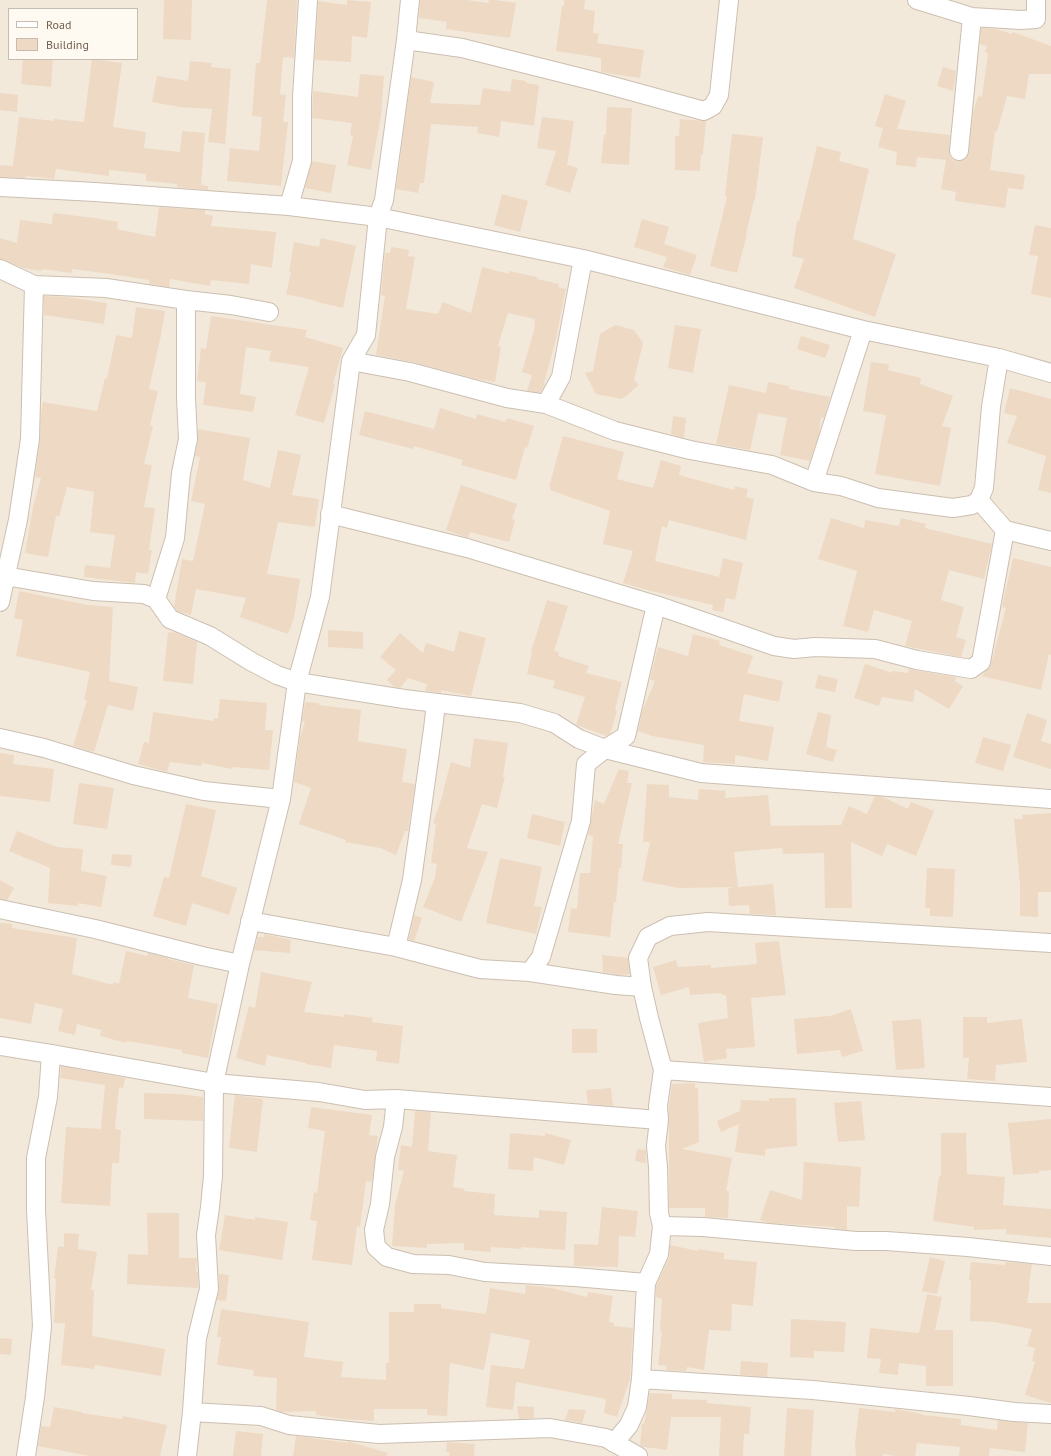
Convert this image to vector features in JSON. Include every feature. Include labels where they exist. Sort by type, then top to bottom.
[{"type":"street","points":[[289,206],[302,161],[302,97],[308,0]]},
{"type":"street","points":[[187,1456],[192,1412],[197,1338],[208,1289],[206,1235],[213,1176],[214,1083],[250,921],[281,799],[297,682],[320,597],[351,361],[366,335],[378,216],[384,200],[410,0]]},
{"type":"street","points":[[406,40],[462,48],[704,110],[713,106],[719,95],[730,0]]},
{"type":"street","points":[[917,0],[972,17],[1021,20],[1036,19],[1036,0]]},
{"type":"street","points":[[960,151],[972,17]]},
{"type":"street","points":[[0,187],[95,192],[289,206],[378,216],[583,259],[863,330],[999,358],[1051,373]]},
{"type":"street","points":[[546,404],[561,377],[583,259]]},
{"type":"street","points":[[0,269],[34,285],[106,288],[231,305],[269,312]]},
{"type":"street","points":[[0,602],[18,520],[30,439],[34,285]]},
{"type":"street","points":[[156,599],[175,538],[181,473],[188,439],[186,398],[186,300]]},
{"type":"street","points":[[814,482],[863,330]]},
{"type":"street","points":[[351,361],[410,372],[507,398],[546,404],[614,430],[690,450],[772,465],[814,482],[841,486],[878,498],[953,508],[972,505],[979,500],[984,488],[991,407],[999,358]]},
{"type":"street","points":[[979,500],[1005,530],[1051,541]]},
{"type":"street","points":[[330,514],[467,548],[656,605],[774,646],[794,649],[815,647],[875,649],[917,660],[971,669],[981,662],[1005,530]]},
{"type":"street","points":[[5,576],[93,591],[144,594],[156,599],[170,619],[210,636],[252,662],[277,675],[297,682],[404,699],[520,714],[554,723],[579,739],[605,749],[701,773],[1051,798]]},
{"type":"street","points":[[530,972],[541,957],[581,821],[586,764],[605,749],[626,736],[656,605]]},
{"type":"street","points":[[396,947],[412,880],[436,703]]},
{"type":"street","points":[[0,738],[44,748],[133,775],[204,791],[281,799]]},
{"type":"street","points":[[0,909],[95,929],[240,964]]},
{"type":"street","points":[[250,921],[396,947],[480,969],[530,972],[616,985],[642,987]]},
{"type":"street","points":[[614,1443],[629,1424],[637,1407],[641,1379],[646,1284],[659,1254],[662,1226],[659,1213],[656,1146],[659,1120],[658,1106],[663,1070],[642,987],[638,958],[648,937],[670,926],[708,922],[1051,943]]},
{"type":"street","points":[[0,1046],[214,1083],[319,1092],[365,1100],[396,1099],[659,1120]]},
{"type":"street","points":[[26,1456],[35,1397],[42,1326],[36,1210],[36,1158],[48,1097],[51,1054]]},
{"type":"street","points":[[663,1070],[1051,1097]]},
{"type":"street","points":[[396,1099],[393,1127],[385,1158],[380,1204],[374,1230],[376,1247],[387,1257],[413,1264],[448,1265],[486,1272],[575,1277],[646,1284]]},
{"type":"street","points":[[662,1226],[844,1240],[886,1241],[968,1247],[1051,1256]]},
{"type":"street","points":[[641,1379],[813,1390],[1014,1412],[1051,1414]]},
{"type":"street","points":[[192,1412],[261,1416],[289,1425],[379,1434],[550,1428],[606,1438],[638,1456]]},
{"type":"shaded area","points":[[0,0],[1051,0],[1051,1456],[0,1456]]},
{"type":"building","points":[[164,0],[192,0],[191,40],[163,39]]},
{"type":"building","points":[[267,0],[297,0],[294,58],[283,57],[280,94],[286,95],[283,122],[288,122],[281,186],[227,181],[230,148],[259,151],[262,117],[252,116],[256,63],[260,63]]},
{"type":"building","points":[[347,0],[371,2],[367,38],[352,36],[351,62],[315,60],[318,1],[347,5]]},
{"type":"building","points":[[420,0],[467,0],[488,3],[489,0],[495,0],[516,3],[510,38],[446,29],[447,22],[419,18]]},
{"type":"building","points":[[564,0],[585,0],[584,9],[595,11],[593,33],[599,34],[597,43],[644,50],[640,78],[601,72],[601,58],[556,51]]},
{"type":"building","points":[[981,28],[996,29],[1012,34],[1013,32],[1051,46],[1051,74],[1029,74],[1025,99],[1007,96],[997,132],[995,131],[990,170],[1025,175],[1023,190],[1008,188],[1005,208],[955,201],[956,192],[941,189],[946,160],[917,157],[916,167],[896,165],[897,152],[878,147],[883,128],[875,126],[885,94],[906,101],[897,129],[950,135],[950,156],[953,160],[964,160],[969,152],[973,113],[978,96],[982,97],[988,53],[985,52],[987,46],[980,44]]},
{"type":"building","points":[[23,60],[53,60],[51,87],[21,84]]},
{"type":"building","points":[[92,60],[122,63],[113,127],[146,132],[144,148],[180,152],[182,131],[205,133],[201,185],[208,186],[208,190],[177,187],[177,184],[146,181],[146,174],[109,170],[109,176],[56,169],[54,179],[26,176],[26,178],[0,177],[0,165],[13,166],[19,117],[54,121],[54,119],[84,122]]},
{"type":"building","points":[[190,61],[212,63],[211,67],[231,69],[225,144],[208,142],[212,109],[180,107],[152,102],[157,76],[188,81]]},
{"type":"building","points":[[943,67],[956,71],[953,91],[937,86]]},
{"type":"building","points":[[360,74],[384,76],[381,116],[371,170],[347,165],[353,136],[350,135],[352,123],[312,118],[313,91],[358,97]]},
{"type":"building","points":[[411,77],[434,82],[430,103],[480,105],[483,88],[510,92],[512,79],[539,85],[534,126],[501,121],[499,137],[477,133],[478,127],[431,124],[424,183],[420,183],[418,193],[396,189]]},
{"type":"building","points":[[0,93],[18,95],[17,112],[0,110]]},
{"type":"building","points":[[607,107],[632,108],[629,165],[601,163],[604,135],[606,135]]},
{"type":"building","points":[[542,117],[574,121],[567,165],[578,168],[570,193],[545,185],[556,151],[537,148]]},
{"type":"building","points":[[680,119],[706,121],[700,171],[675,170],[675,136],[679,136]]},
{"type":"building","points":[[732,134],[763,137],[755,200],[737,273],[710,266],[727,197],[725,196]]},
{"type":"building","points":[[817,146],[841,152],[839,161],[869,169],[853,239],[896,254],[875,317],[794,288],[804,259],[792,256],[797,221],[799,221]]},
{"type":"building","points":[[312,161],[336,165],[331,193],[305,188]]},
{"type":"building","points":[[502,194],[528,201],[520,232],[494,225]]},
{"type":"building","points":[[159,207],[205,210],[205,214],[213,216],[211,226],[276,232],[272,268],[251,264],[249,284],[211,280],[210,286],[170,279],[169,287],[149,284],[149,280],[111,274],[72,269],[72,273],[23,268],[0,259],[0,238],[17,243],[20,220],[52,224],[53,213],[95,218],[118,222],[117,229],[155,237]]},
{"type":"building","points":[[642,219],[669,227],[664,244],[697,255],[690,275],[663,267],[667,257],[634,247]]},
{"type":"building","points":[[1035,225],[1051,228],[1051,298],[1031,294],[1038,256],[1029,255]]},
{"type":"building","points":[[321,238],[356,246],[343,308],[286,294],[291,272],[289,272],[294,242],[319,247]]},
{"type":"building","points":[[391,247],[409,250],[408,256],[415,257],[406,309],[438,314],[443,302],[471,313],[482,267],[509,274],[509,271],[537,277],[537,279],[559,284],[558,287],[566,289],[545,384],[540,393],[527,391],[532,375],[522,372],[535,327],[535,319],[508,313],[498,346],[501,347],[495,382],[476,379],[413,362],[376,355],[385,296],[381,295],[385,253],[390,253]]},
{"type":"building","points":[[44,296],[66,297],[107,303],[104,324],[44,315]]},
{"type":"building","points":[[136,307],[165,311],[149,389],[158,391],[150,425],[153,426],[144,464],[152,465],[144,507],[155,508],[149,550],[152,550],[148,574],[136,572],[135,583],[84,577],[85,565],[110,568],[115,535],[90,532],[94,492],[67,487],[59,517],[56,516],[48,557],[25,553],[33,507],[41,478],[35,477],[43,402],[97,411],[105,378],[107,379],[116,335],[132,338]]},
{"type":"building","points":[[211,316],[307,330],[305,337],[343,348],[324,423],[295,415],[309,367],[269,361],[271,351],[246,347],[240,394],[256,397],[253,412],[203,405],[206,382],[197,381],[201,348],[206,349]]},
{"type":"building","points":[[615,325],[634,330],[643,343],[634,380],[639,385],[622,399],[596,394],[585,373],[593,371],[600,334]]},
{"type":"building","points":[[675,325],[701,329],[693,373],[668,368]]},
{"type":"building","points":[[801,336],[830,345],[825,358],[797,349]]},
{"type":"building","points":[[871,362],[889,364],[888,370],[921,378],[920,384],[953,396],[942,426],[951,428],[940,486],[875,474],[886,415],[863,411]]},
{"type":"building","points":[[768,382],[789,386],[789,389],[830,397],[824,418],[821,417],[819,434],[810,461],[780,455],[787,418],[758,413],[750,450],[716,444],[729,385],[766,393]]},
{"type":"building","points":[[1010,388],[1051,399],[1051,493],[1038,490],[1046,456],[1007,443],[1017,416],[1004,413]]},
{"type":"building","points":[[440,408],[476,419],[477,414],[505,422],[507,418],[534,426],[527,448],[525,447],[516,480],[461,465],[463,460],[414,446],[413,449],[359,435],[365,411],[434,429]]},
{"type":"building","points":[[673,416],[686,418],[684,438],[671,434]]},
{"type":"building","points":[[198,429],[250,438],[243,480],[270,488],[278,450],[301,455],[292,495],[319,499],[315,527],[278,522],[267,574],[300,579],[294,618],[288,634],[240,617],[246,598],[196,589],[191,615],[177,611],[174,607],[182,559],[193,561],[205,504],[191,501],[200,457],[195,456],[198,441]]},
{"type":"building","points":[[563,436],[624,452],[617,479],[653,488],[661,460],[681,466],[679,475],[734,490],[735,486],[748,489],[746,497],[754,499],[746,540],[669,520],[667,528],[662,526],[655,561],[719,577],[723,558],[743,563],[735,600],[726,598],[723,612],[712,610],[713,605],[623,583],[633,551],[603,544],[610,511],[550,490],[551,487],[549,487]]},
{"type":"building","points":[[461,485],[517,504],[512,519],[515,520],[509,542],[470,532],[468,538],[446,530]]},
{"type":"building","points":[[831,518],[864,528],[865,520],[899,526],[901,518],[926,524],[925,528],[992,544],[984,579],[949,570],[941,600],[964,607],[956,637],[966,640],[961,657],[905,646],[912,621],[874,610],[868,632],[843,626],[857,571],[818,559]]},
{"type":"building","points":[[1013,558],[1051,567],[1051,655],[1049,654],[1041,690],[982,676],[991,664],[1006,608],[1002,607]]},
{"type":"building","points":[[19,591],[88,605],[113,607],[109,681],[138,687],[133,711],[108,705],[94,752],[73,746],[87,700],[84,700],[90,672],[16,656],[23,620],[14,618]]},
{"type":"building","points":[[547,600],[568,606],[554,651],[559,652],[558,656],[589,666],[586,673],[622,682],[615,710],[617,711],[610,734],[607,736],[576,725],[585,697],[553,688],[555,681],[527,674],[531,652]]},
{"type":"building","points":[[328,630],[363,632],[363,649],[328,647]]},
{"type":"building","points":[[459,631],[486,638],[471,696],[441,690],[441,693],[425,691],[427,684],[408,678],[400,688],[395,687],[387,680],[396,670],[380,657],[400,633],[423,653],[426,643],[454,652]]},
{"type":"building","points":[[168,632],[176,633],[197,642],[193,684],[163,681]]},
{"type":"building","points":[[693,634],[720,641],[719,645],[753,656],[747,673],[783,681],[779,702],[744,694],[739,721],[774,727],[768,761],[735,755],[735,764],[703,762],[704,745],[652,736],[638,731],[642,712],[655,681],[650,679],[658,647],[688,656]]},
{"type":"building","points":[[865,664],[892,673],[892,671],[908,673],[909,669],[956,677],[955,681],[963,686],[949,709],[915,689],[913,702],[882,697],[879,706],[854,698]]},
{"type":"building","points":[[818,675],[838,679],[835,692],[815,688]]},
{"type":"building","points":[[220,699],[267,703],[265,730],[273,730],[269,770],[233,767],[232,769],[202,763],[201,766],[170,762],[167,772],[138,764],[144,742],[149,743],[153,712],[213,721],[214,718],[218,719]]},
{"type":"building","points":[[305,702],[361,710],[358,741],[407,749],[402,782],[415,784],[408,831],[405,831],[396,855],[380,848],[345,842],[346,840],[299,824],[311,788],[294,782],[300,737],[305,722],[302,721]]},
{"type":"building","points":[[818,712],[831,715],[826,747],[837,750],[833,762],[806,754]]},
{"type":"building","points":[[1027,713],[1047,720],[1041,741],[1051,744],[1051,769],[1013,757]]},
{"type":"building","points":[[983,737],[1011,745],[1003,771],[975,763]]},
{"type":"building","points":[[474,738],[508,743],[503,777],[505,777],[497,808],[482,804],[467,848],[488,852],[461,922],[423,907],[435,878],[437,864],[431,863],[436,824],[433,823],[444,791],[451,762],[470,768]]},
{"type":"building","points":[[0,753],[14,755],[13,764],[54,769],[50,802],[0,796]]},
{"type":"building","points":[[619,769],[629,771],[627,783],[632,783],[618,844],[623,844],[621,868],[619,868],[616,902],[614,902],[610,937],[568,932],[571,908],[577,909],[580,873],[590,873],[593,836],[588,835],[595,800],[604,804]]},
{"type":"building","points":[[79,783],[114,788],[107,829],[73,824]]},
{"type":"building","points":[[647,784],[669,785],[669,797],[698,800],[699,789],[726,791],[725,798],[768,795],[771,826],[841,825],[849,806],[867,814],[875,796],[883,797],[908,809],[911,802],[934,811],[916,856],[887,844],[882,856],[851,842],[852,908],[825,908],[824,853],[783,854],[782,848],[734,852],[738,887],[773,884],[776,915],[750,914],[749,905],[729,906],[728,888],[735,887],[679,888],[642,881],[650,842],[643,842]]},
{"type":"building","points":[[186,804],[216,810],[201,876],[237,888],[229,915],[192,903],[186,926],[153,916],[164,877],[169,878]]},
{"type":"building","points":[[1051,813],[1051,892],[1038,892],[1038,917],[1020,916],[1020,884],[1014,819],[1023,819],[1022,815]]},
{"type":"building","points":[[532,814],[565,822],[560,846],[527,838]]},
{"type":"building","points":[[17,831],[57,847],[83,849],[81,871],[107,876],[101,907],[78,903],[78,906],[48,903],[50,868],[9,851]]},
{"type":"building","points":[[112,854],[132,855],[131,867],[111,865]]},
{"type":"building","points":[[500,858],[542,867],[534,906],[542,907],[536,934],[486,923]]},
{"type":"building","points":[[927,868],[955,869],[953,917],[930,916],[930,908],[925,908]]},
{"type":"building","points":[[0,880],[14,888],[7,900],[0,899]]},
{"type":"building","points":[[414,915],[422,918],[414,941],[409,939]]},
{"type":"building","points":[[0,923],[12,924],[12,928],[77,938],[72,974],[113,985],[114,982],[119,984],[126,951],[147,956],[148,953],[194,965],[188,998],[218,1004],[208,1058],[182,1053],[182,1050],[127,1041],[126,1043],[100,1036],[101,1030],[77,1024],[75,1035],[58,1031],[63,1009],[35,1003],[31,1024],[0,1018]]},
{"type":"building","points":[[264,934],[291,940],[290,953],[254,950],[258,937],[264,937]]},
{"type":"building","points":[[779,941],[786,995],[751,998],[755,1047],[726,1049],[727,1058],[704,1062],[698,1023],[728,1018],[726,995],[722,995],[722,993],[690,995],[689,987],[661,995],[653,967],[676,960],[678,967],[711,965],[711,968],[757,964],[755,943]]},
{"type":"building","points":[[602,955],[628,958],[630,974],[618,975],[603,972]]},
{"type":"building","points":[[261,972],[312,982],[304,1012],[344,1017],[344,1014],[373,1018],[372,1022],[403,1026],[399,1064],[376,1061],[377,1051],[334,1045],[331,1068],[267,1055],[265,1066],[236,1058],[249,1006],[255,1008]]},
{"type":"building","points":[[851,1009],[863,1051],[842,1057],[840,1050],[797,1054],[794,1019],[830,1016]]},
{"type":"building","points":[[963,1017],[987,1017],[987,1023],[1022,1019],[1027,1062],[996,1065],[995,1081],[967,1079],[969,1058],[963,1058]]},
{"type":"building","points":[[921,1019],[925,1068],[896,1070],[892,1021]]},
{"type":"building","points":[[572,1029],[597,1029],[597,1053],[572,1053]]},
{"type":"building","points":[[61,1066],[125,1078],[123,1088],[119,1087],[115,1129],[121,1130],[119,1163],[112,1163],[110,1206],[61,1203],[66,1127],[101,1129],[105,1085],[60,1078]]},
{"type":"building","points":[[695,1083],[695,1088],[698,1088],[699,1142],[682,1149],[732,1158],[726,1191],[729,1191],[728,1218],[705,1217],[705,1208],[669,1208],[669,1106],[672,1084]]},
{"type":"building","points":[[611,1088],[613,1106],[588,1104],[586,1090]]},
{"type":"building","points":[[144,1093],[180,1094],[203,1097],[203,1121],[144,1119]]},
{"type":"building","points":[[235,1095],[263,1099],[257,1152],[229,1148]]},
{"type":"building","points":[[769,1098],[796,1098],[797,1146],[765,1149],[765,1156],[735,1152],[739,1124],[721,1132],[717,1121],[740,1111],[741,1100],[769,1101]]},
{"type":"building","points":[[861,1101],[865,1140],[838,1142],[834,1103]]},
{"type":"building","points":[[311,1107],[372,1115],[369,1135],[378,1136],[372,1182],[366,1181],[360,1227],[357,1226],[352,1265],[312,1260],[317,1221],[310,1220],[314,1192],[317,1193],[325,1131],[308,1128]]},
{"type":"building","points":[[415,1111],[431,1112],[428,1151],[457,1155],[453,1187],[465,1189],[464,1191],[495,1194],[494,1215],[539,1218],[539,1210],[567,1212],[565,1250],[522,1247],[521,1249],[491,1247],[491,1252],[464,1250],[464,1243],[427,1244],[427,1248],[392,1246],[395,1205],[404,1171],[398,1170],[401,1145],[412,1147]]},
{"type":"building","points":[[1051,1119],[1051,1170],[1039,1171],[1039,1173],[1013,1175],[1008,1123]]},
{"type":"building","points":[[510,1133],[545,1136],[545,1133],[571,1140],[564,1165],[534,1157],[533,1171],[508,1169]]},
{"type":"building","points":[[941,1133],[966,1133],[967,1174],[1005,1177],[1003,1205],[1051,1209],[1051,1238],[1006,1234],[1006,1229],[974,1230],[974,1227],[933,1221],[939,1176],[941,1176]]},
{"type":"building","points":[[637,1149],[646,1150],[646,1163],[635,1161]]},
{"type":"building","points":[[804,1162],[861,1167],[859,1207],[847,1206],[847,1230],[835,1229],[835,1227],[769,1223],[760,1220],[770,1190],[802,1200]]},
{"type":"building","points":[[602,1207],[638,1211],[635,1237],[619,1236],[618,1267],[574,1266],[574,1244],[598,1245]]},
{"type":"building","points":[[147,1213],[179,1213],[179,1258],[197,1258],[196,1272],[198,1272],[198,1288],[127,1284],[128,1254],[148,1255]]},
{"type":"building","points":[[225,1215],[255,1220],[255,1217],[288,1222],[282,1260],[219,1250]]},
{"type":"building","points":[[64,1233],[79,1234],[78,1249],[97,1252],[91,1290],[94,1290],[92,1336],[165,1349],[161,1376],[95,1365],[94,1369],[61,1365],[65,1323],[54,1323],[56,1279],[54,1279],[58,1246],[64,1247]]},
{"type":"building","points":[[670,1245],[698,1251],[698,1249],[724,1253],[724,1259],[757,1262],[753,1306],[732,1304],[731,1331],[709,1330],[704,1370],[687,1367],[686,1371],[666,1370],[667,1366],[658,1365],[662,1332],[660,1331],[662,1299],[656,1297],[656,1286],[669,1258]]},
{"type":"building","points":[[930,1257],[945,1261],[937,1294],[922,1291]]},
{"type":"building","points":[[971,1262],[1005,1265],[1006,1262],[1032,1264],[1027,1303],[1051,1303],[1051,1403],[1025,1395],[1035,1362],[1032,1361],[1035,1348],[1027,1346],[1032,1329],[994,1322],[970,1321],[971,1280],[969,1280]]},
{"type":"building","points":[[219,1274],[229,1275],[226,1301],[217,1300]]},
{"type":"building","points":[[526,1285],[552,1288],[587,1297],[588,1292],[613,1296],[609,1322],[614,1323],[614,1326],[633,1328],[630,1379],[617,1417],[604,1413],[606,1399],[516,1382],[513,1410],[486,1407],[491,1365],[524,1369],[530,1340],[491,1333],[484,1370],[450,1363],[447,1416],[427,1415],[427,1409],[374,1409],[374,1421],[343,1419],[316,1415],[316,1411],[281,1412],[276,1410],[277,1378],[253,1376],[254,1370],[217,1365],[221,1337],[217,1337],[221,1309],[309,1322],[304,1357],[343,1362],[341,1377],[386,1380],[386,1363],[389,1363],[389,1312],[414,1312],[414,1304],[441,1304],[441,1308],[486,1314],[490,1288],[525,1294]]},
{"type":"building","points":[[927,1294],[942,1297],[935,1330],[953,1330],[953,1386],[926,1386],[926,1366],[899,1363],[898,1375],[879,1373],[881,1359],[867,1358],[870,1328],[919,1333]]},
{"type":"building","points":[[791,1319],[846,1322],[844,1352],[814,1351],[814,1358],[790,1357]]},
{"type":"building","points":[[0,1338],[12,1339],[11,1355],[0,1354]]},
{"type":"building","points":[[741,1361],[768,1363],[767,1377],[740,1375]]},
{"type":"building","points":[[650,1393],[672,1394],[672,1399],[707,1400],[707,1403],[751,1407],[749,1434],[744,1434],[743,1456],[719,1456],[721,1417],[671,1417],[667,1450],[644,1447],[640,1445],[642,1424],[644,1424]]},
{"type":"building","points":[[517,1406],[534,1407],[534,1418],[519,1419]]},
{"type":"building","points":[[54,1407],[82,1412],[81,1413],[122,1419],[123,1416],[167,1425],[160,1456],[89,1456],[38,1446],[41,1426],[50,1427]]},
{"type":"building","points":[[787,1408],[814,1410],[811,1456],[784,1456]]},
{"type":"building","points":[[859,1408],[895,1412],[895,1409],[922,1415],[961,1419],[961,1425],[997,1430],[998,1420],[1028,1423],[1025,1452],[990,1448],[989,1456],[959,1456],[960,1447],[917,1443],[915,1456],[883,1454],[883,1456],[856,1456],[855,1444]]},
{"type":"building","points":[[569,1409],[586,1410],[582,1423],[565,1420]]},
{"type":"building","points":[[236,1431],[263,1434],[261,1456],[233,1456]]},
{"type":"building","points":[[296,1436],[348,1443],[348,1441],[388,1453],[387,1456],[293,1456]]},
{"type":"building","points":[[447,1442],[475,1444],[474,1456],[449,1456],[450,1453],[446,1452]]}]
